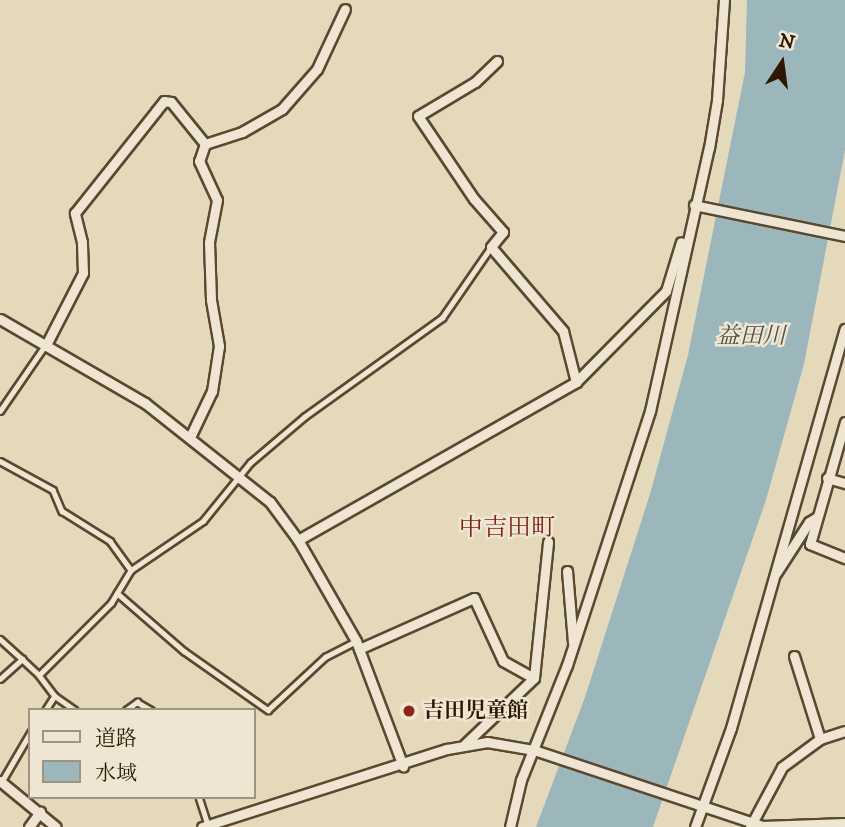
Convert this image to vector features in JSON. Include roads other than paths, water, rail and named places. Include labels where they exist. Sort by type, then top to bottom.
[{"type":"street","points":[[510,827],[538,752],[650,411],[689,233],[699,206],[717,100],[724,0]]},
{"type":"street","points":[[205,144],[230,138],[282,109],[317,69],[345,9]]},
{"type":"street","points":[[497,61],[475,82],[418,116],[474,200],[503,232],[491,247],[563,331],[576,382]]},
{"type":"street","points":[[47,343],[83,273],[82,242],[75,213],[164,102],[171,102],[205,144]]},
{"type":"street","points":[[191,435],[212,391],[219,346],[211,300],[209,242],[217,200],[199,161],[205,144]]},
{"type":"street","points":[[699,206],[845,236]]},
{"type":"street","points":[[298,540],[576,382],[666,291],[682,241],[689,233]]},
{"type":"street","points":[[0,319],[47,343],[191,435],[270,502],[298,540],[357,645],[402,766]]},
{"type":"street","points":[[695,827],[842,357],[845,329]]},
{"type":"street","points":[[845,422],[810,544],[845,558]]},
{"type":"street","points":[[827,478],[845,483]]},
{"type":"street","points":[[774,575],[783,567],[809,522],[817,517]]},
{"type":"street","points":[[465,744],[534,678],[548,542]]},
{"type":"street","points":[[568,572],[573,647]]},
{"type":"street","points":[[357,645],[474,598],[503,661],[534,678]]},
{"type":"street","points":[[794,656],[820,739]]},
{"type":"street","points":[[751,825],[782,767],[820,739],[845,732]]},
{"type":"street","points":[[206,826],[465,744],[511,744],[751,825],[845,823]]},
{"type":"street","points":[[1,781],[56,827]]},
{"type":"street","points":[[29,827],[40,811]]},
{"type":"lane","points":[[39,675],[117,593],[131,570],[203,521],[239,475],[303,417],[442,318],[491,247]]},
{"type":"lane","points":[[0,411],[47,343]]},
{"type":"lane","points":[[0,461],[53,490],[62,511],[110,541],[131,570]]},
{"type":"lane","points":[[117,593],[184,651],[268,710],[325,657],[357,645]]},
{"type":"lane","points":[[0,639],[39,675],[55,696],[72,708]]},
{"type":"lane","points":[[0,679],[22,659]]},
{"type":"lane","points":[[47,708],[55,696]]},
{"type":"lane","points":[[129,708],[137,702],[148,708]]},
{"type":"lane","points":[[1,781],[28,736]]},
{"type":"lane","points":[[199,799],[206,826]]},
{"type":"water","name":"益田川","points":[[747,0],[845,0],[845,150],[804,364],[766,500],[653,827],[536,827],[585,697],[650,494],[688,355],[745,72]]},
{"type":"place","name":"吉田児童館","points":[[409,711]]},
{"type":"district","name":"中吉田町","points":[[507,529]]}]
